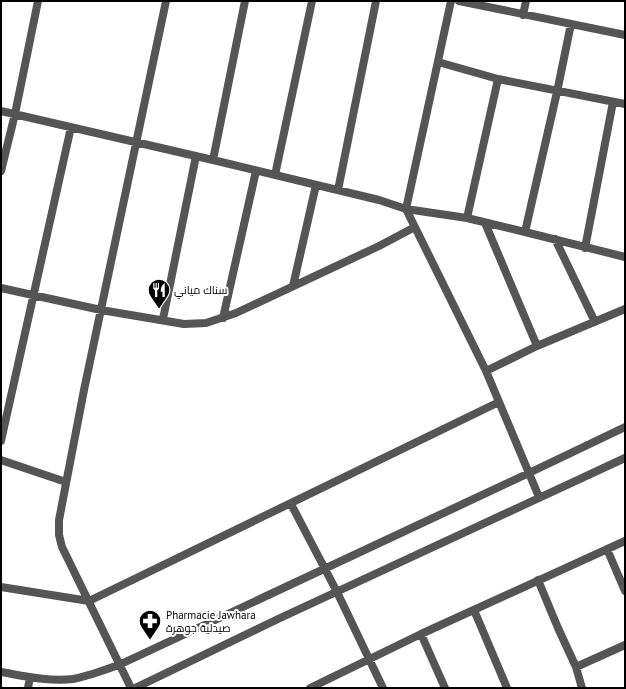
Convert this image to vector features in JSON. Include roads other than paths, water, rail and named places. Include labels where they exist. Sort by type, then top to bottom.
[{"type":"street","points":[[1,171],[38,1]]},
{"type":"street","points":[[131,688],[121,664],[68,562],[59,535],[59,520],[101,310],[166,1]]},
{"type":"street","points":[[213,160],[245,1]]},
{"type":"street","points":[[275,175],[312,1]]},
{"type":"street","points":[[338,190],[376,1]]},
{"type":"street","points":[[451,1],[406,209],[486,371],[539,497]]},
{"type":"street","points":[[459,1],[625,35]]},
{"type":"street","points":[[523,15],[526,1]]},
{"type":"street","points":[[526,232],[571,24]]},
{"type":"street","points":[[438,62],[498,79],[557,92],[625,104]]},
{"type":"street","points":[[466,218],[498,79]]},
{"type":"street","points":[[585,248],[613,102]]},
{"type":"street","points":[[1,111],[256,170],[379,200],[406,209],[466,218],[555,238],[585,248],[625,257]]},
{"type":"street","points":[[1,441],[71,128]]},
{"type":"street","points":[[163,320],[196,156]]},
{"type":"street","points":[[223,318],[256,170]]},
{"type":"street","points":[[293,286],[316,185]]},
{"type":"street","points":[[485,223],[537,346]]},
{"type":"street","points":[[1,288],[101,310],[184,324],[206,323],[223,318],[293,286],[379,246],[415,227]]},
{"type":"street","points":[[555,238],[595,322]]},
{"type":"street","points":[[486,371],[537,346],[625,309]]},
{"type":"street","points":[[1,587],[89,601],[498,402]]},
{"type":"street","points":[[1,672],[30,677],[71,679],[121,664],[625,427]]},
{"type":"street","points":[[135,688],[539,497],[625,458]]},
{"type":"street","points":[[1,460],[66,482]]},
{"type":"street","points":[[291,504],[325,568],[383,688]]},
{"type":"street","points":[[312,688],[421,634],[625,541]]},
{"type":"street","points":[[607,549],[625,591]]},
{"type":"street","points":[[538,580],[576,667],[582,688]]},
{"type":"street","points":[[474,610],[508,688]]},
{"type":"street","points":[[421,634],[445,688]]},
{"type":"street","points":[[576,667],[625,645]]},
{"type":"street","points":[[28,688],[30,677]]},
{"type":"place","name":"سناك مياني","points":[[159,310]]},
{"type":"place","name":"Pharmacie Jawhara صيدلية جوهرة","points":[[150,640]]}]
